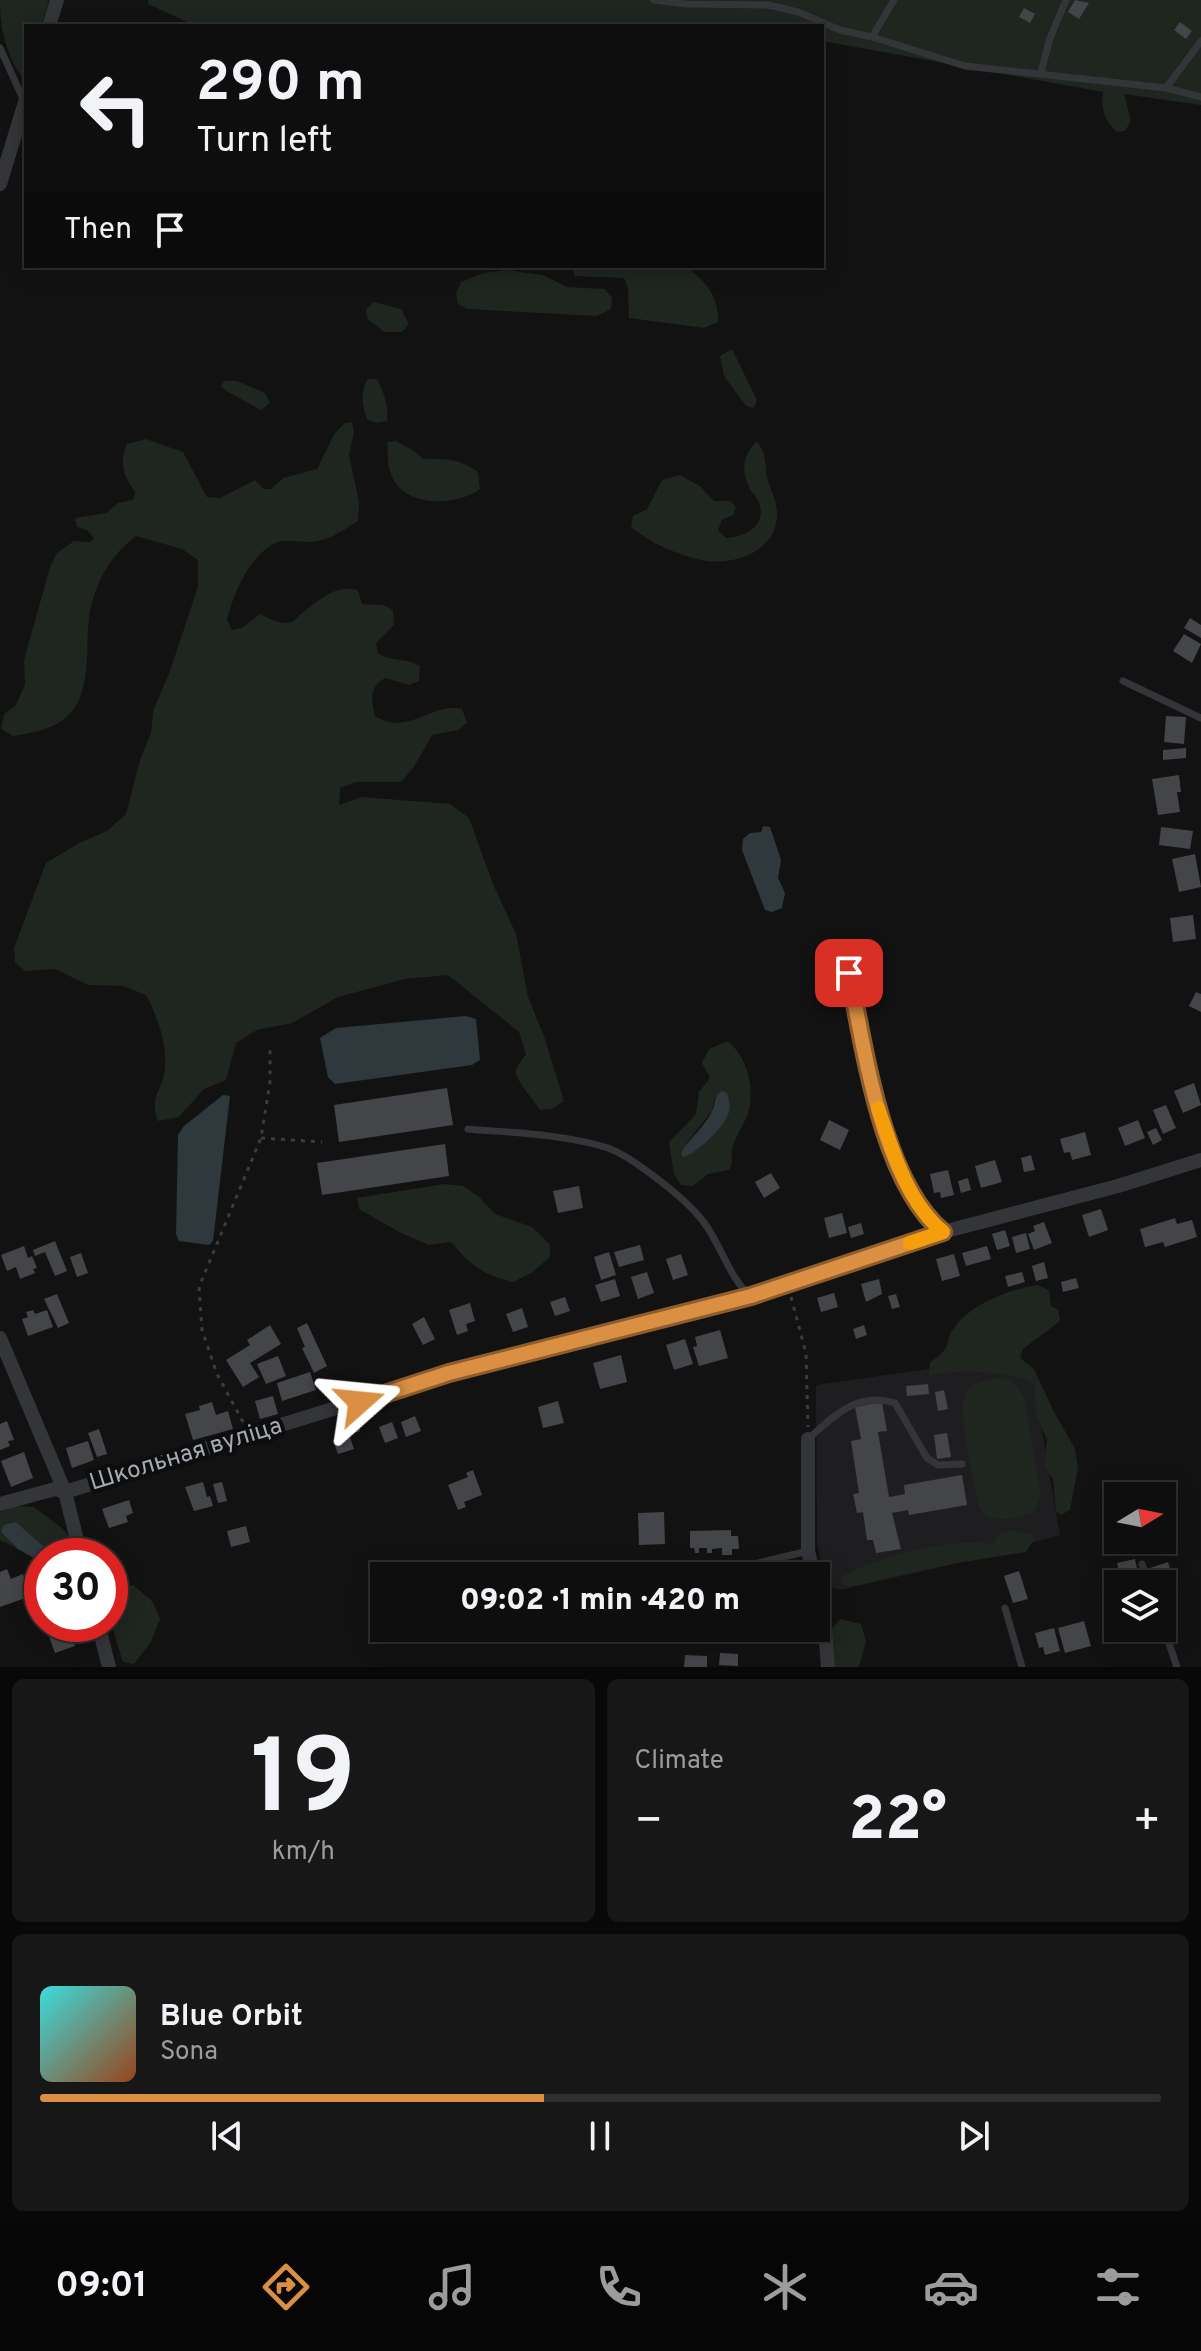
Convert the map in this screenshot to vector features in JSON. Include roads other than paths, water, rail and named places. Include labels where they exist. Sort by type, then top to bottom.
[{"type":"street","points":[[50,24],[57,0]]},
{"type":"street","points":[[0,184],[24,104]]},
{"type":"street","name":"Школьная вуліца","points":[[0,1504],[55,1489],[65,1492],[449,1373],[751,1296],[943,1232],[1118,1186],[1201,1160]]},
{"type":"street","points":[[0,1338],[65,1492],[76,1538]]},
{"type":"street","points":[[808,1439],[808,1551],[811,1562]]},
{"type":"street","points":[[103,1642],[109,1667]]},
{"type":"street","points":[[826,1642],[828,1667]]},
{"type":"lane","points":[[654,0],[685,4],[768,5],[798,12],[840,30],[965,66],[1166,88],[1201,97]]},
{"type":"lane","points":[[872,37],[894,0]]},
{"type":"lane","points":[[1041,72],[1050,38],[1066,0]]},
{"type":"lane","points":[[1166,88],[1201,41]]},
{"type":"lane","points":[[0,48],[24,99]]},
{"type":"lane","points":[[1123,681],[1201,718]]},
{"type":"lane","points":[[849,973],[874,1098],[896,1159],[931,1222],[943,1232]]},
{"type":"lane","points":[[468,1129],[544,1135],[610,1149],[654,1177],[696,1213],[716,1239],[739,1285],[751,1296]]},
{"type":"lane","points":[[808,1439],[846,1406],[880,1398],[895,1403],[927,1458],[938,1465],[962,1464]]},
{"type":"lane","points":[[763,1562],[808,1551]]},
{"type":"lane","points":[[1142,1564],[1144,1570]]},
{"type":"lane","points":[[1005,1608],[1022,1667]]},
{"type":"lane","points":[[1168,1642],[1177,1667]]}]
